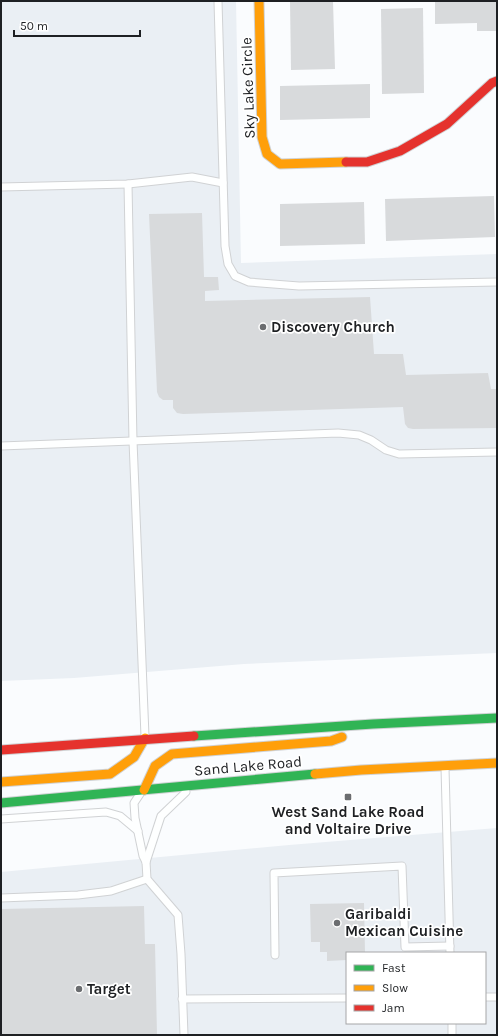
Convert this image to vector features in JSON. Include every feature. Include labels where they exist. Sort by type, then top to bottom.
[{"type":"main road","name":"Sky Lake Circle","points":[[259,1],[262,137],[267,154],[280,164],[367,162],[400,151],[447,124],[492,83],[497,81]]},
{"type":"main road","points":[[1,750],[145,738],[384,723],[497,718]]},
{"type":"main road","points":[[144,790],[155,766],[172,754],[330,740],[384,723]]},
{"type":"main road","points":[[1,782],[110,774],[134,757],[145,738]]},
{"type":"main road","name":"Sand Lake Road","points":[[1,803],[361,770],[497,763]]},
{"type":"lane","points":[[218,1],[225,246],[228,264],[235,276],[248,282],[299,286],[497,282]]},
{"type":"lane","points":[[1,187],[128,184],[192,178],[223,182]]},
{"type":"lane","points":[[128,184],[133,441],[145,738]]},
{"type":"lane","points":[[1,446],[338,433],[359,435],[371,440],[386,450],[399,454],[497,452]]},
{"type":"lane","points":[[275,955],[274,873],[402,866],[405,947],[450,950],[445,766]]},
{"type":"lane","points":[[146,862],[161,816],[192,785]]},
{"type":"lane","points":[[144,790],[134,803],[135,818],[143,856],[146,862],[148,878],[178,915],[184,1035]]},
{"type":"lane","points":[[1,818],[106,812],[120,816],[138,831]]},
{"type":"lane","points":[[1,898],[78,895],[111,891],[148,878]]},
{"type":"lane","points":[[486,997],[497,997]]},
{"type":"lane","points":[[182,999],[346,998]]},
{"type":"lane","points":[[452,1024],[452,1035]]},
{"type":"shaded area","points":[[1,1],[236,1],[241,263],[497,254],[497,653],[244,664],[74,678],[1,681]]},
{"type":"shaded area","points":[[497,828],[497,1035],[1,1035],[1,872],[289,845]]},
{"type":"building","points":[[290,1],[333,1],[335,69],[291,70]]},
{"type":"building","points":[[435,1],[497,1],[497,31],[477,31],[477,23],[435,24]]},
{"type":"building","points":[[423,8],[424,93],[382,94],[381,9]]},
{"type":"building","points":[[370,84],[370,118],[280,120],[280,86]]},
{"type":"building","points":[[494,196],[495,237],[386,241],[385,199]]},
{"type":"building","points":[[364,202],[365,244],[280,246],[280,204]]},
{"type":"building","name":"Discovery Church","points":[[202,213],[204,277],[218,277],[219,290],[205,291],[205,301],[370,297],[374,354],[403,354],[406,375],[488,373],[491,389],[497,389],[497,428],[408,428],[405,424],[403,407],[177,413],[173,408],[173,400],[163,400],[159,397],[157,392],[149,214]]},
{"type":"building","name":"Garibaldi Mexican Cuisine","points":[[364,903],[365,952],[346,952],[346,960],[327,961],[327,952],[320,952],[320,942],[311,942],[310,904]]},
{"type":"building","name":"Target","points":[[144,906],[145,944],[155,944],[157,1035],[1,1035],[1,909]]},
{"type":"traffic: fast","points":[[194,736],[373,724],[497,718]]},
{"type":"traffic: fast","points":[[1,803],[315,774]]},
{"type":"traffic: slow","points":[[259,1],[262,137],[267,154],[280,164],[346,162]]},
{"type":"traffic: slow","points":[[144,790],[155,766],[172,754],[331,741],[342,737]]},
{"type":"traffic: slow","points":[[1,782],[110,774],[134,757],[145,738]]},
{"type":"traffic: slow","points":[[315,774],[361,770],[497,763]]},
{"type":"traffic: jam","points":[[346,162],[367,162],[400,151],[447,124],[492,83],[497,81]]},
{"type":"traffic: jam","points":[[1,750],[194,736]]},
{"type":"place","name":"Discovery Church","points":[[263,327]]},
{"type":"place","name":"West Sand Lake Road and Voltaire Drive","points":[[348,797]]},
{"type":"place","name":"Garibaldi Mexican Cuisine","points":[[337,923]]},
{"type":"place","name":"Target","points":[[79,989]]}]
